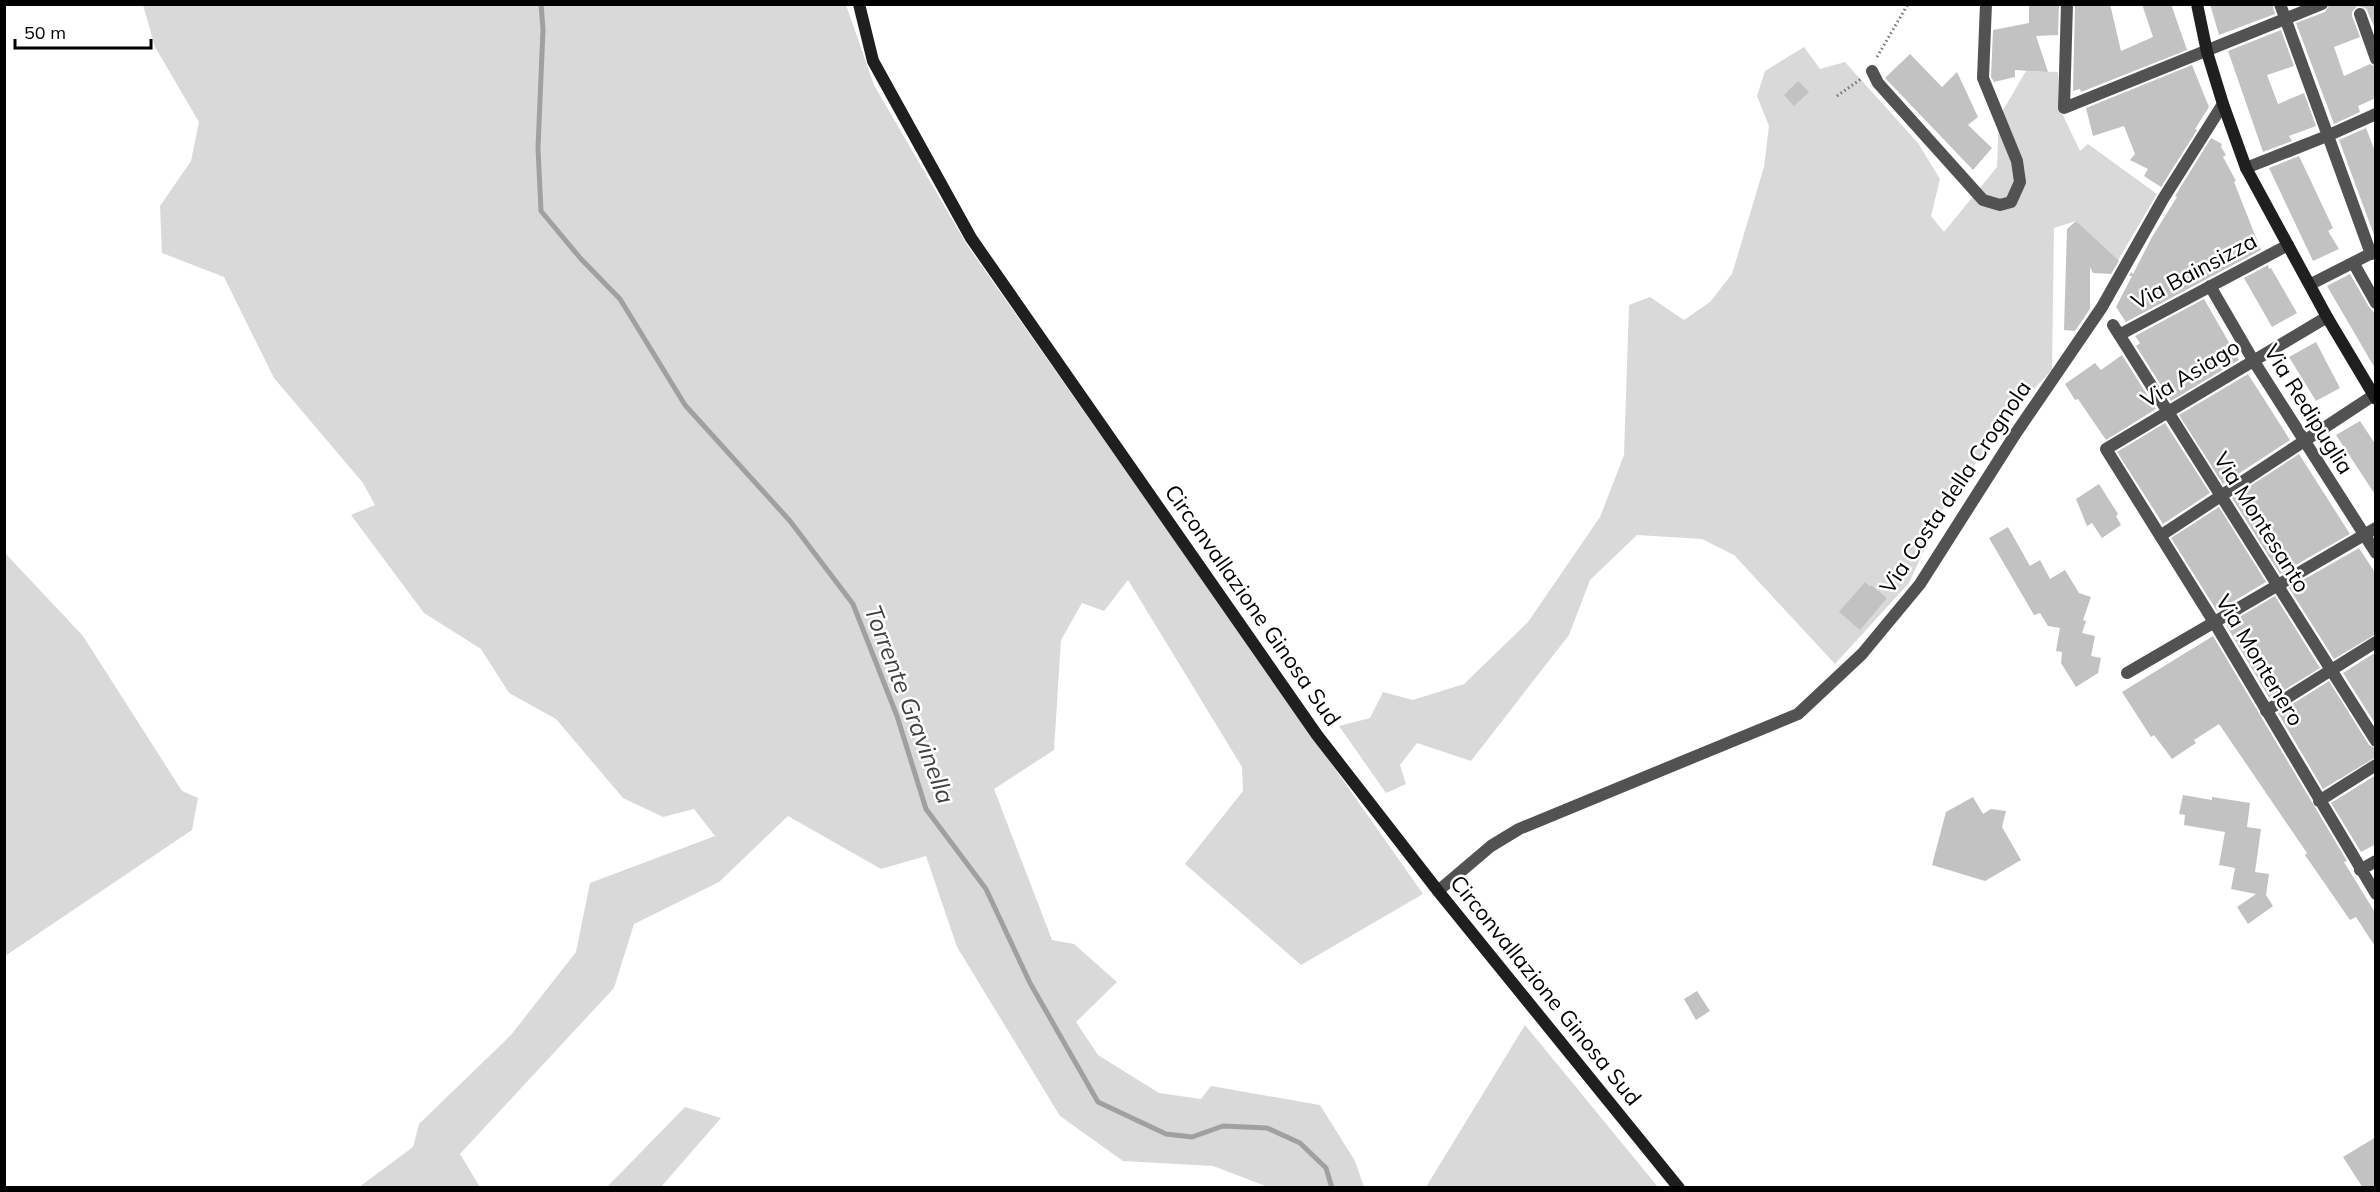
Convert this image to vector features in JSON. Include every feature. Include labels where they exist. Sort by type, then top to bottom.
[{"type":"main road","name":"Circonvallazione Ginosa Sud","points":[[859,4],[873,61],[971,238],[1317,735],[1438,891],[1679,1188]]},
{"type":"main road","points":[[2197,4],[2207,52],[2246,168],[2327,317],[2373,391]]},
{"type":"street","points":[[1872,71],[1878,83],[1983,200],[2000,206],[2011,202],[2020,182],[2017,160],[1983,78],[1986,4]]},
{"type":"street","points":[[2067,4],[2064,108],[2322,4]]},
{"type":"street","points":[[2280,4],[2327,136],[2373,252],[2354,264],[2311,284]]},
{"type":"street","points":[[2360,14],[2376,59]]},
{"type":"street","name":"Via Costa della Crognola","points":[[1438,891],[1491,846],[1519,829],[1798,714],[1862,654],[1920,584],[2016,433],[2102,307],[2163,199],[2223,104]]},
{"type":"street","points":[[2246,168],[2376,114]]},
{"type":"street","name":"Via Bainsizza","points":[[2116,330],[2210,286],[2288,245]]},
{"type":"street","points":[[2354,264],[2376,303]]},
{"type":"street","name":"Via Redipuglia","points":[[2210,286],[2253,360],[2376,553]]},
{"type":"street","name":"Via Asiago","points":[[2106,449],[2327,317]]},
{"type":"street","name":"Via Montesanto","points":[[2116,330],[2376,741]]},
{"type":"street","points":[[2160,536],[2304,441],[2373,391]]},
{"type":"street","name":"Via Montenero","points":[[2106,449],[2214,622],[2376,894]]},
{"type":"street","points":[[2127,673],[2376,528]]},
{"type":"street","points":[[2266,711],[2376,642]]},
{"type":"street","points":[[2319,801],[2376,765]]},
{"type":"street","points":[[2360,870],[2376,861]]},
{"type":"path","points":[[1837,96],[1872,71],[1879,53],[1908,4]]},
{"type":"shaded area","points":[[143,5],[846,5],[874,85],[967,245],[1423,894],[1301,965],[1185,864],[1243,791],[1242,767],[1128,580],[1104,611],[1082,603],[1061,640],[1054,750],[994,789],[1052,940],[1074,944],[1117,982],[1076,1022],[1098,1055],[1159,1093],[1201,1099],[1211,1086],[1320,1105],[1355,1161],[1364,1187],[1268,1187],[1213,1166],[1123,1161],[1060,1116],[957,947],[926,856],[881,869],[788,816],[719,882],[634,924],[614,988],[460,1154],[480,1187],[359,1187],[413,1147],[419,1124],[511,1035],[576,952],[590,883],[715,836],[694,809],[663,817],[623,798],[556,719],[509,693],[481,649],[424,613],[351,515],[375,505],[363,483],[274,378],[224,277],[162,253],[160,206],[191,161],[199,122],[155,47]]},
{"type":"shaded area","points":[[1804,47],[1820,69],[1845,62],[1918,143],[1940,179],[1931,216],[1944,232],[1997,167],[1999,117],[2026,71],[2058,72],[2059,107],[2080,151],[2088,144],[2157,194],[2117,262],[2076,221],[2054,228],[2052,370],[2015,409],[1943,509],[1909,583],[1835,664],[1734,555],[1702,539],[1637,535],[1590,580],[1569,635],[1471,761],[1417,743],[1400,765],[1406,784],[1386,793],[1339,726],[1370,718],[1383,692],[1413,700],[1464,684],[1528,622],[1600,517],[1624,455],[1629,305],[1650,297],[1684,320],[1710,302],[1732,274],[1764,167],[1769,126],[1757,96],[1765,71]]},
{"type":"shaded area","points":[[5,553],[83,636],[182,791],[198,798],[192,830],[5,956]]},
{"type":"shaded area","points":[[1525,1025],[1658,1187],[1426,1187]]},
{"type":"shaded area","points":[[685,1107],[721,1118],[661,1187],[607,1187]]},
{"type":"building","points":[[2029,4],[2059,4],[2058,35],[2036,36],[2048,72],[2015,70],[2015,77],[1994,82],[1991,77],[1993,30],[2029,23]]},
{"type":"building","points":[[2075,4],[2110,4],[2121,51],[2153,37],[2142,4],[2171,4],[2187,50],[2081,92],[2080,89],[2073,91]]},
{"type":"building","points":[[2210,4],[2272,4],[2275,14],[2219,35]]},
{"type":"building","points":[[2330,4],[2376,4],[2376,31],[2366,8],[2357,6],[2352,16],[2360,37],[2334,47],[2344,76],[2370,64],[2376,67],[2376,98],[2358,106],[2360,112],[2334,124],[2296,23],[2325,12]]},
{"type":"building","points":[[2281,30],[2294,66],[2267,75],[2278,104],[2304,93],[2316,126],[2289,136],[2292,141],[2263,152],[2228,51]]},
{"type":"building","points":[[1910,54],[1942,87],[1957,72],[1978,117],[1968,125],[1992,148],[1973,170],[1885,78]]},
{"type":"building","points":[[2192,65],[2209,107],[2161,187],[2144,176],[2148,169],[2130,160],[2135,154],[2124,126],[2093,136],[2086,108]]},
{"type":"building","points":[[1798,81],[1809,92],[1794,106],[1784,95]]},
{"type":"building","points":[[2366,128],[2376,154],[2376,235],[2374,235],[2339,140]]},
{"type":"building","points":[[2211,138],[2222,144],[2221,147],[2226,155],[2223,157],[2236,181],[2234,182],[2261,250],[2126,322],[2116,307],[2132,276],[2129,276],[2131,272],[2133,274],[2152,237],[2177,197],[2175,196]]},
{"type":"building","points":[[2299,156],[2333,228],[2328,231],[2339,249],[2313,261],[2269,168]]},
{"type":"building","points":[[2076,221],[2119,261],[2111,274],[2093,273],[2090,267],[2090,309],[2075,331],[2064,330],[2067,229]]},
{"type":"building","points":[[2268,265],[2297,313],[2272,327],[2244,278]]},
{"type":"building","points":[[2350,274],[2369,307],[2376,314],[2376,370],[2327,286]]},
{"type":"building","points":[[2204,299],[2239,360],[2171,401],[2136,346],[2140,343],[2135,336]]},
{"type":"building","points":[[2316,342],[2340,388],[2316,401],[2289,357]]},
{"type":"building","points":[[2122,355],[2156,409],[2106,440],[2065,384],[2095,363],[2101,370]]},
{"type":"building","points":[[2248,374],[2290,440],[2223,484],[2179,415]]},
{"type":"building","points":[[2360,421],[2376,445],[2376,496],[2336,435]]},
{"type":"building","points":[[2165,423],[2210,493],[2163,524],[2117,452]]},
{"type":"building","points":[[2299,454],[2350,534],[2280,574],[2232,498]]},
{"type":"building","points":[[2099,484],[2118,514],[2116,516],[2121,525],[2102,538],[2092,523],[2087,526],[2076,499]]},
{"type":"building","points":[[2219,507],[2266,582],[2217,611],[2171,538]]},
{"type":"building","points":[[2008,527],[2030,566],[2040,560],[2050,579],[2065,570],[2079,593],[2091,597],[2083,620],[2086,621],[2082,633],[2095,636],[2091,656],[2101,658],[2098,673],[2076,687],[2061,663],[2062,652],[2056,651],[2060,628],[2048,626],[2040,613],[2034,615],[1989,538]]},
{"type":"building","points":[[2359,548],[2376,574],[2376,634],[2334,659],[2289,588]]},
{"type":"building","points":[[1865,582],[1887,598],[1860,630],[1839,612]]},
{"type":"building","points":[[2275,596],[2320,668],[2270,699],[2226,625]]},
{"type":"building","points":[[2213,636],[2376,914],[2376,948],[2356,917],[2350,920],[2219,724],[2194,740],[2196,743],[2172,759],[2154,735],[2151,737],[2122,692]]},
{"type":"building","points":[[2376,652],[2376,725],[2343,673]]},
{"type":"building","points":[[2329,681],[2369,745],[2376,749],[2376,757],[2323,789],[2278,713]]},
{"type":"building","points":[[2376,775],[2376,844],[2361,852],[2331,803]]},
{"type":"building","points":[[2183,795],[2250,803],[2247,827],[2261,829],[2255,872],[2269,874],[2266,895],[2273,906],[2248,924],[2237,907],[2256,894],[2231,889],[2235,868],[2219,865],[2225,832],[2184,825],[2185,815],[2179,814]]},
{"type":"building","points":[[1973,797],[1983,814],[1991,809],[2006,811],[2002,827],[2021,860],[1985,881],[1932,865],[1946,812]]},
{"type":"building","points":[[1697,991],[1710,1011],[1696,1020],[1684,999]]},
{"type":"building","points":[[2376,1137],[2376,1188],[2363,1188],[2343,1157]]},
{"type":"waterway","name":"Torrente Gravinella","points":[[541,4],[543,29],[538,148],[541,211],[581,259],[620,299],[685,405],[790,521],[853,604],[897,716],[926,809],[986,889],[1030,983],[1098,1102],[1166,1134],[1192,1137],[1223,1126],[1267,1128],[1300,1143],[1326,1168],[1332,1188]]}]
